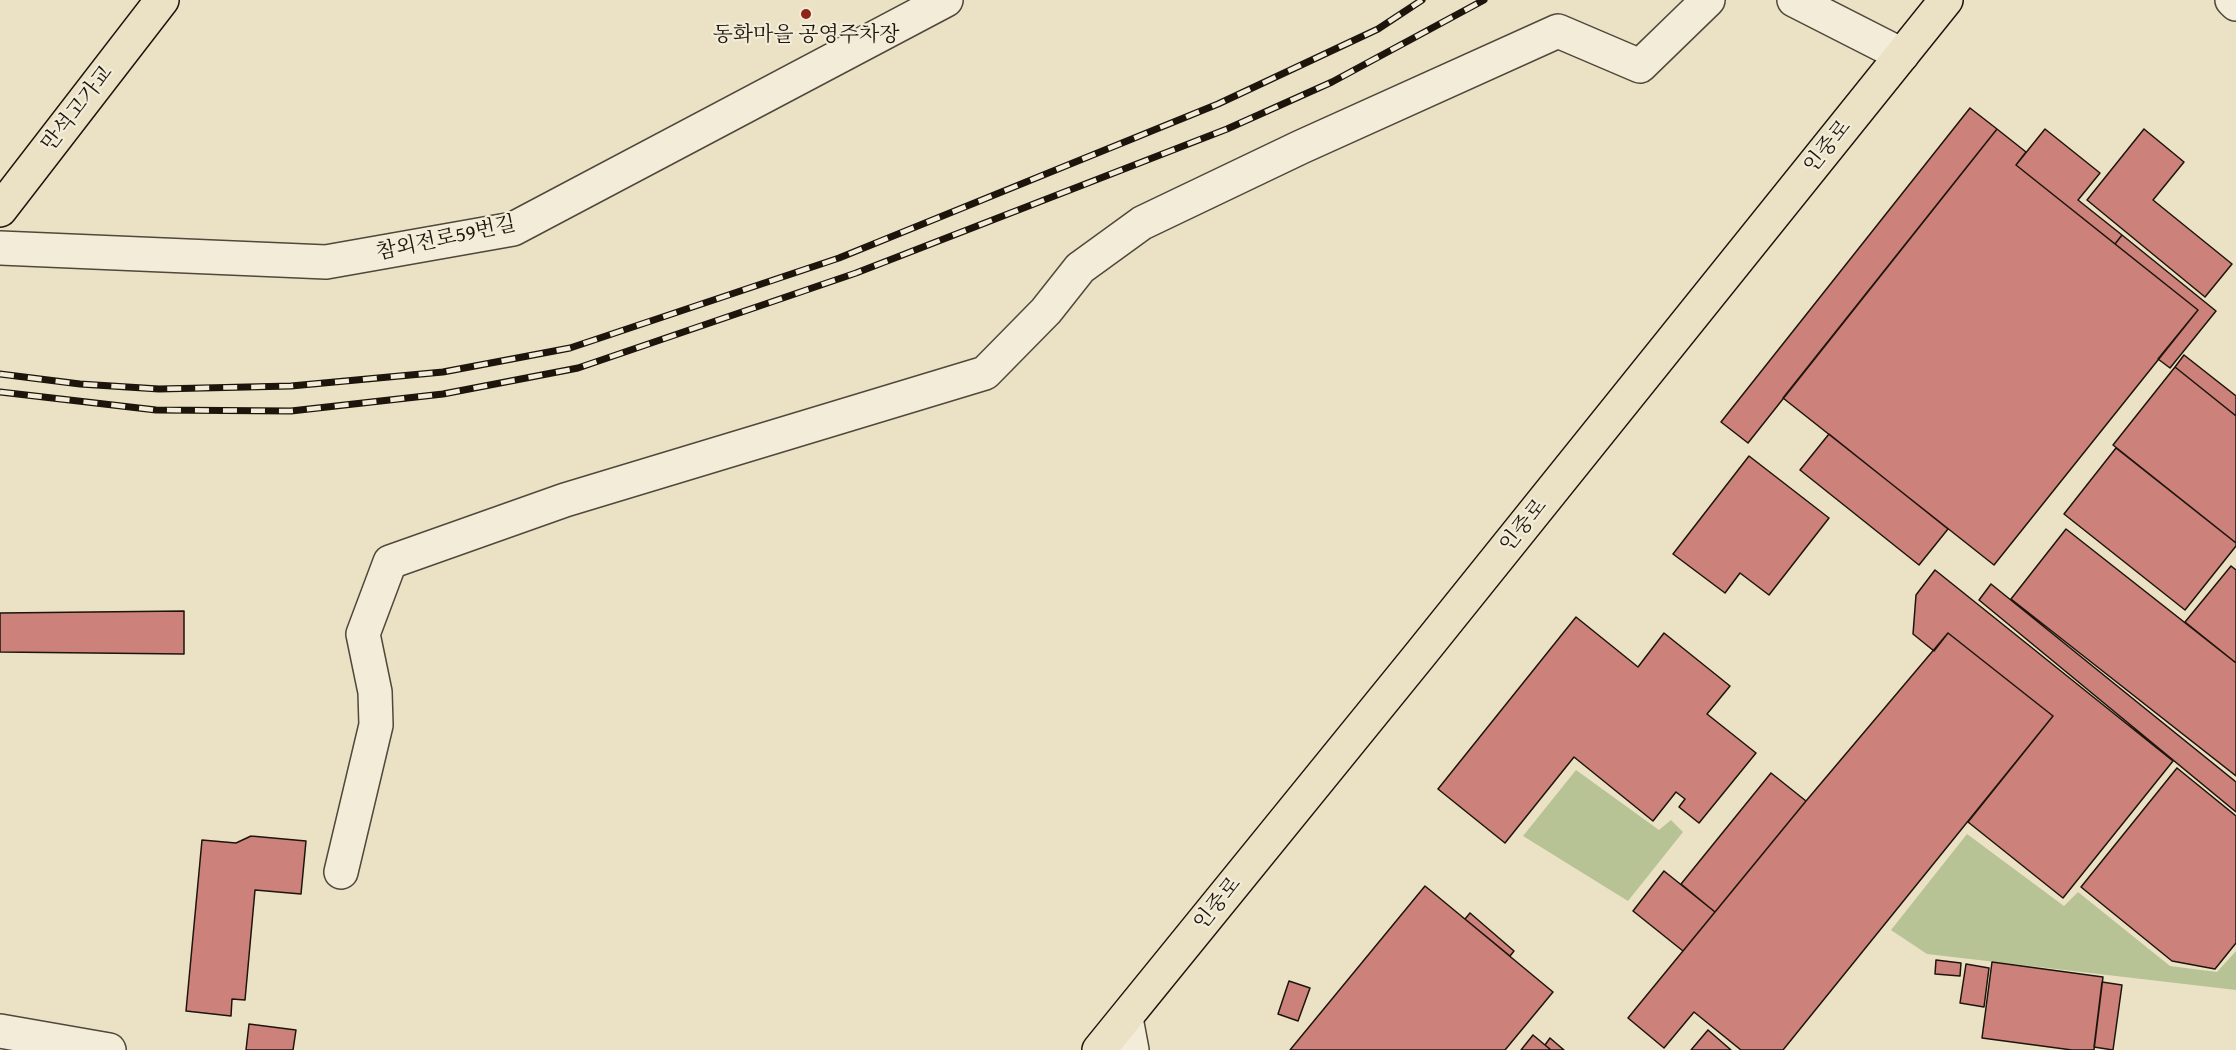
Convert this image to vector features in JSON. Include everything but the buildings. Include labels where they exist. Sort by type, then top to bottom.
[{"type":"main road","name":"인중로","points":[[1099,1050],[1946,0]]},
{"type":"main road","name":"만석고가교","points":[[0,210],[159,4]]},
{"type":"street","name":"참외전로59번길","points":[[0,248],[326,262],[513,229],[946,0]]},
{"type":"street","points":[[341,872],[376,725],[375,692],[363,634],[390,562],[565,500],[985,373],[1046,311],[1080,268],[1142,223],[1301,147],[1558,31],[1640,66],[1708,0]]},
{"type":"street","points":[[1794,0],[1902,55]]},
{"type":"street","points":[[2232,0],[2236,4]]},
{"type":"street","points":[[1126,1018],[1132,1050]]},
{"type":"street","points":[[0,1031],[109,1050]]},
{"type":"green space","points":[[1576,770],[1659,830],[1671,820],[1683,832],[1628,901],[1523,836]]},
{"type":"green space","points":[[1967,834],[2064,906],[2078,892],[2170,966],[2217,972],[2236,951],[2236,990],[1927,954],[1891,930]]},
{"type":"railway","points":[[0,374],[80,384],[159,389],[291,386],[443,372],[570,348],[839,258],[1218,104],[1378,29],[1422,0]]},
{"type":"railway","points":[[0,392],[156,410],[291,411],[443,394],[578,368],[856,273],[1227,129],[1332,82],[1484,0]]},
{"type":"place","name":"동화마을 공영주차장","points":[[806,14]]}]
